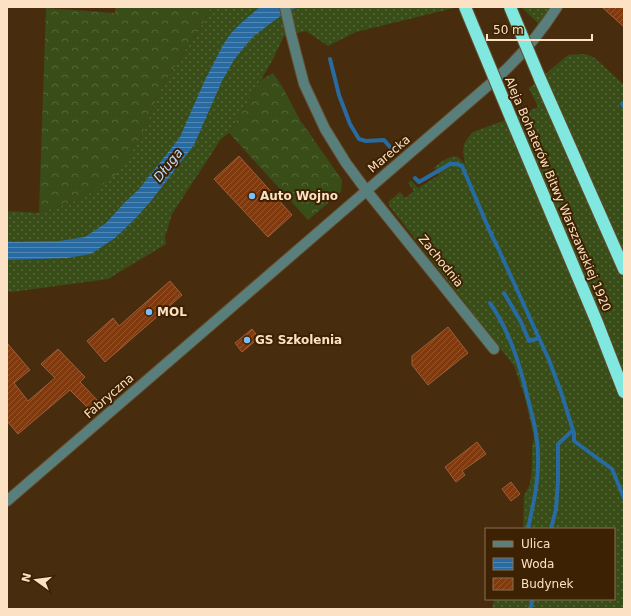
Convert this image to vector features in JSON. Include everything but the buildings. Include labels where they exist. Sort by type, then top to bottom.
[{"type":"highway","name":"Aleja Bohaterów Bitwy Warszawskiej 1920","points":[[465,7],[596,320],[624,392]]},
{"type":"highway","points":[[510,7],[540,79],[624,269]]},
{"type":"street","name":"Zachodnia","points":[[285,7],[304,84],[325,129],[346,163],[366,190],[494,349]]},
{"type":"street","name":"Marecka","points":[[228,310],[497,78],[525,50],[557,7]]},
{"type":"street","name":"Fabryczna","points":[[7,501],[228,310]]},
{"type":"green space","points":[[115,7],[211,7],[205,20],[163,85],[138,143],[117,174],[84,198],[39,213],[46,8],[115,13]]},
{"type":"green space","points":[[211,7],[458,7],[356,32],[328,46],[306,31],[284,36],[271,63],[229,133],[221,139],[172,214],[165,237],[166,244],[108,279],[12,292],[7,291],[7,211],[39,213],[83,198],[138,143],[163,85],[205,20]]},
{"type":"green space","points":[[521,7],[557,7],[543,28]]},
{"type":"green space","points":[[584,54],[591,56],[624,85],[624,609],[492,609],[494,600],[615,600],[615,528],[523,528],[524,496],[530,484],[532,445],[534,438],[525,398],[514,366],[390,207],[388,202],[400,192],[405,198],[414,191],[408,183],[411,180],[418,188],[439,175],[434,167],[445,159],[455,156],[465,164],[463,154],[464,146],[473,132],[538,107],[529,88],[568,55]]},
{"type":"green space","points":[[273,73],[282,86],[300,120],[342,180],[341,192],[308,220],[229,133],[261,80]]},
{"type":"water","name":"Długa","points":[[260,7],[298,7],[285,13],[254,36],[234,60],[222,81],[194,145],[151,201],[135,219],[115,238],[91,254],[67,258],[7,260],[7,242],[59,241],[85,237],[106,223],[139,189],[180,137],[204,82],[223,45],[231,33]]},
{"type":"waterway","points":[[330,59],[339,95],[350,124],[359,139],[366,141],[384,140],[390,147]]},
{"type":"waterway","points":[[415,178],[419,182],[450,164],[462,166],[491,234]]},
{"type":"waterway","points":[[492,233],[491,234],[549,360],[573,430],[558,444],[556,509],[551,528]]},
{"type":"waterway","points":[[504,293],[521,322],[529,341],[539,338]]},
{"type":"waterway","points":[[490,303],[503,325],[514,349],[525,386],[536,435],[538,449],[538,475],[528,528]]},
{"type":"waterway","points":[[573,430],[574,441],[612,469],[624,498]]},
{"type":"waterway","points":[[530,609],[533,600]]},
{"type":"place","name":"Auto Wojno","points":[[252,196]]},
{"type":"place","name":"MOL","points":[[149,312]]},
{"type":"place","name":"GS Szkolenia","points":[[247,340]]}]
